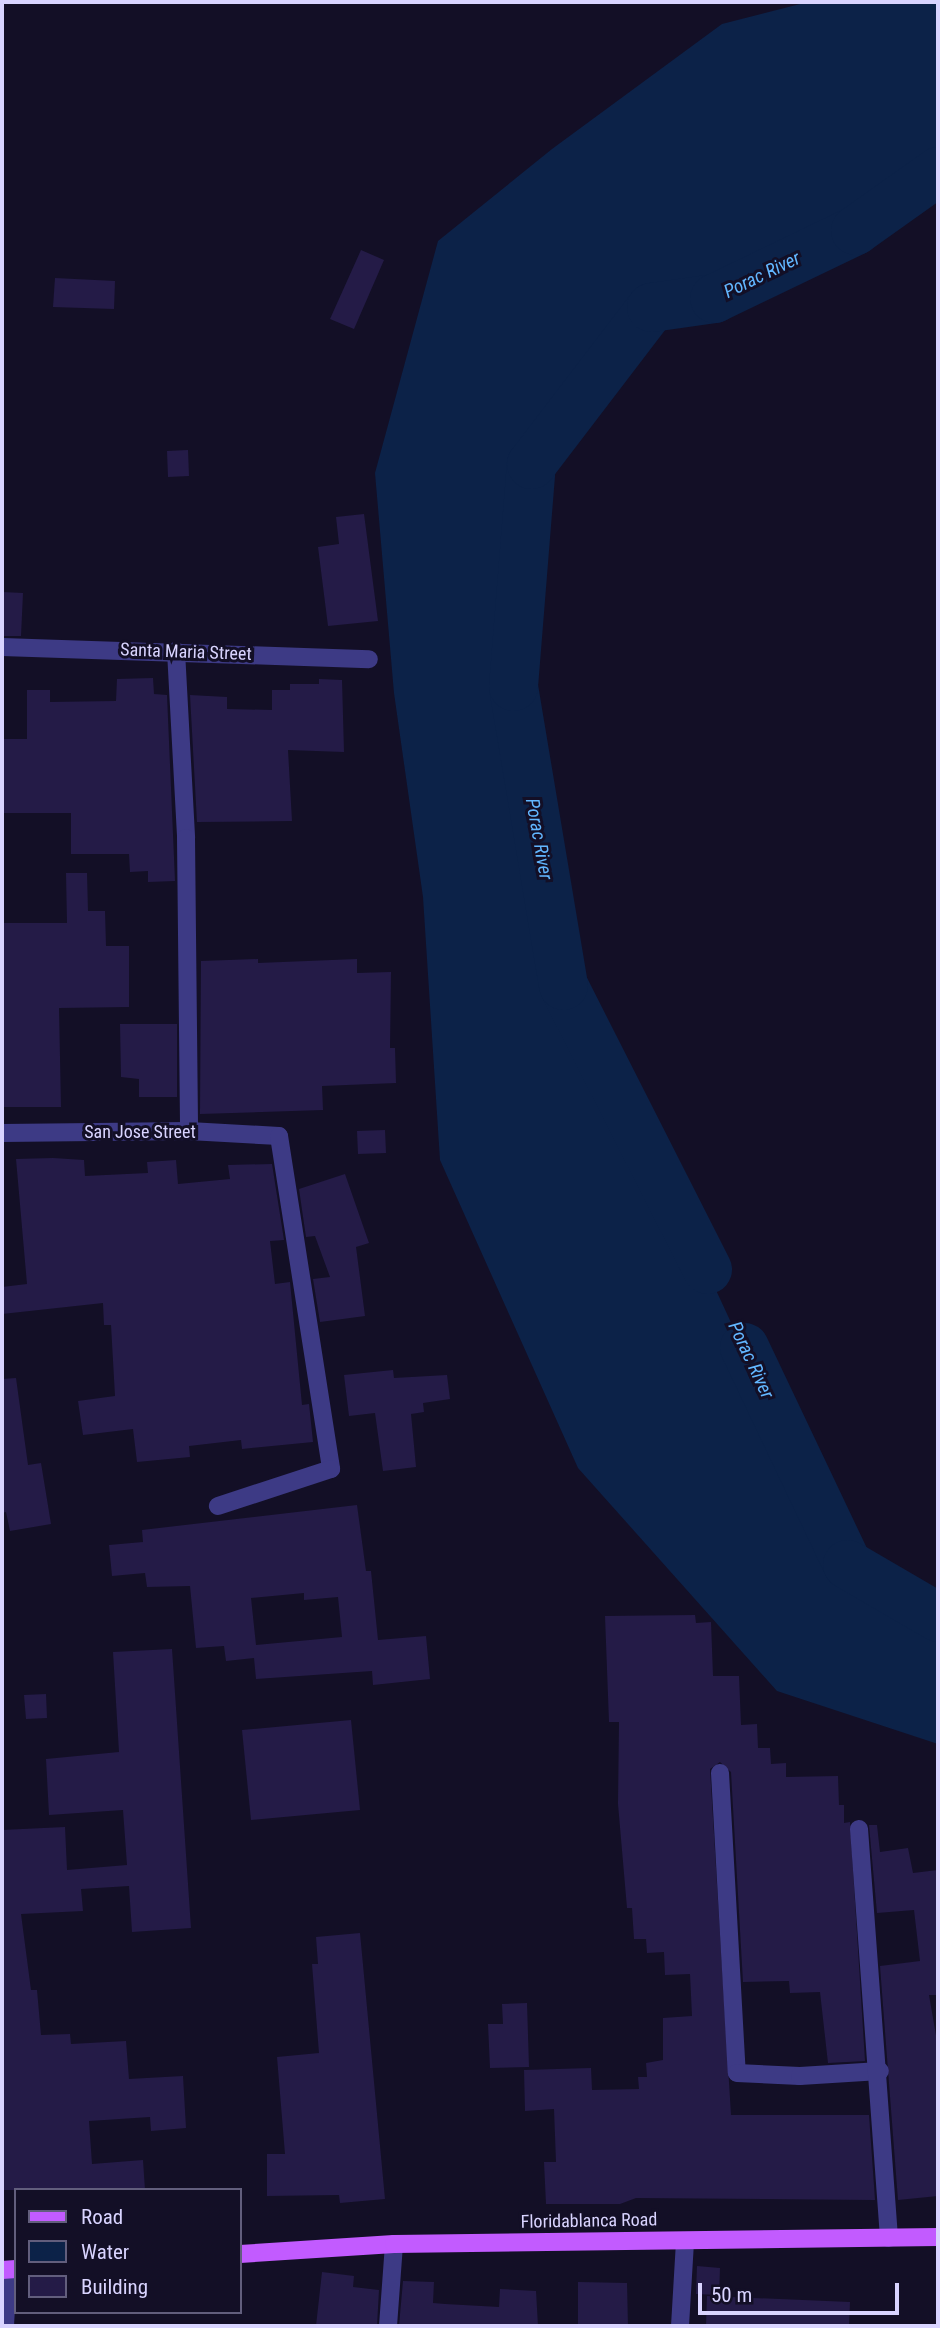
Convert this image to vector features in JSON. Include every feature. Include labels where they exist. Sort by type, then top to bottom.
[{"type":"main road","name":"Floridablanca Road","points":[[242,2255],[394,2244],[938,2237]]},
{"type":"street","name":"Santa Maria Street","points":[[2,647],[369,659]]},
{"type":"street","points":[[176,651],[186,838],[189,1131]]},
{"type":"street","name":"San Jose Street","points":[[2,1133],[189,1131],[279,1136],[331,1469],[218,1506]]},
{"type":"street","points":[[720,1773],[737,2073],[800,2076],[880,2071]]},
{"type":"street","points":[[859,1829],[880,2071],[889,2238]]},
{"type":"street","points":[[680,2326],[685,2241]]},
{"type":"street","points":[[388,2326],[394,2244]]},
{"type":"street","points":[[5,2326],[9,2270]]},
{"type":"water","points":[[808,2],[938,2],[938,171],[855,230],[651,307],[558,401],[503,530],[521,816],[580,1051],[682,1217],[827,1529],[912,1612],[938,1623],[938,1744],[777,1691],[578,1468],[440,1160],[423,897],[394,693],[375,473],[438,241],[552,149],[722,24]]},
{"type":"building","points":[[361,250],[384,260],[354,329],[330,319]]},
{"type":"building","points":[[55,278],[115,281],[114,309],[53,307]]},
{"type":"building","points":[[188,450],[189,476],[168,477],[167,451]]},
{"type":"building","points":[[364,514],[378,621],[328,626],[318,547],[339,544],[336,517]]},
{"type":"building","points":[[2,592],[23,593],[21,636],[2,636]]},
{"type":"building","points":[[153,678],[154,694],[167,695],[175,881],[148,882],[148,871],[130,872],[129,854],[71,854],[71,813],[2,813],[2,739],[27,739],[27,690],[50,690],[50,702],[116,701],[117,679]]},
{"type":"building","points":[[319,679],[342,680],[344,752],[288,750],[292,821],[197,822],[190,695],[227,697],[227,709],[272,710],[272,690],[290,690],[290,684],[319,684]]},
{"type":"building","points":[[66,873],[87,873],[88,911],[105,911],[106,946],[129,946],[129,1007],[59,1008],[61,1107],[2,1107],[2,923],[67,923]]},
{"type":"building","points":[[258,959],[258,963],[357,959],[357,973],[391,972],[390,1048],[395,1048],[396,1083],[322,1086],[323,1110],[200,1114],[201,961]]},
{"type":"building","points":[[120,1024],[177,1024],[177,1097],[139,1097],[139,1079],[121,1077]]},
{"type":"building","points":[[385,1130],[386,1153],[358,1154],[357,1131]]},
{"type":"building","points":[[16,1159],[84,1160],[85,1176],[148,1173],[147,1162],[176,1160],[178,1184],[230,1179],[228,1165],[272,1164],[284,1240],[270,1241],[275,1284],[290,1282],[302,1405],[309,1404],[313,1442],[242,1449],[241,1440],[189,1446],[190,1457],[137,1462],[133,1429],[83,1435],[78,1401],[115,1396],[111,1325],[104,1325],[103,1303],[2,1314],[2,1287],[27,1284]]},
{"type":"building","points":[[345,1174],[369,1243],[356,1247],[365,1316],[320,1322],[313,1279],[330,1277],[315,1236],[306,1237],[299,1189]]},
{"type":"building","points":[[393,1370],[394,1378],[447,1375],[450,1399],[423,1403],[424,1412],[411,1414],[416,1467],[383,1471],[375,1413],[349,1416],[344,1375]]},
{"type":"building","points":[[16,1378],[28,1465],[41,1463],[51,1524],[10,1531],[6,1512],[2,1513],[2,1379]]},
{"type":"building","points":[[357,1505],[366,1571],[371,1571],[378,1640],[426,1636],[430,1679],[373,1685],[372,1671],[256,1679],[254,1658],[226,1661],[224,1646],[196,1648],[190,1586],[147,1587],[145,1573],[112,1576],[109,1545],[143,1542],[142,1530]],"holes":[[[304,1593],[304,1600],[338,1597],[342,1637],[256,1645],[251,1598]]]},
{"type":"building","points":[[695,1615],[696,1623],[711,1622],[713,1676],[739,1676],[741,1725],[757,1724],[758,1748],[770,1748],[771,1764],[786,1763],[786,1777],[838,1776],[839,1805],[844,1805],[844,1823],[850,1822],[865,2061],[828,2063],[820,1992],[790,1993],[789,1981],[743,1982],[731,1772],[720,1762],[710,1769],[731,2115],[869,2115],[875,2200],[636,2198],[620,2204],[546,2204],[544,2162],[556,2162],[554,2109],[525,2111],[524,2070],[591,2068],[592,2090],[639,2089],[638,2077],[647,2077],[646,2063],[663,2060],[663,2018],[692,2016],[690,1974],[665,1975],[664,1952],[647,1953],[646,1939],[634,1939],[632,1908],[627,1908],[618,1804],[619,1722],[609,1722],[605,1616]]},
{"type":"building","points":[[172,1649],[191,1928],[132,1932],[129,1886],[81,1889],[83,1911],[21,1914],[31,1990],[37,1990],[41,2035],[70,2034],[71,2044],[126,2041],[129,2079],[183,2076],[186,2128],[151,2131],[150,2117],[89,2121],[92,2164],[143,2160],[145,2188],[2,2190],[2,1830],[65,1827],[67,1870],[127,1865],[123,1810],[49,1815],[46,1759],[119,1752],[113,1652]]},
{"type":"building","points":[[46,1694],[47,1718],[26,1719],[24,1695]]},
{"type":"building","points":[[351,1720],[360,1810],[251,1820],[242,1730]]},
{"type":"building","points":[[869,1825],[877,1825],[880,1852],[908,1848],[913,1873],[938,1870],[938,1995],[929,1995],[938,2047],[938,2196],[898,2200],[880,1966],[920,1961],[914,1910],[877,1913]]},
{"type":"building","points":[[360,1933],[385,2199],[340,2203],[339,2195],[267,2196],[267,2154],[285,2154],[277,2057],[319,2053],[312,1964],[318,1964],[316,1937]]},
{"type":"building","points":[[527,2003],[529,2067],[490,2068],[488,2024],[503,2024],[502,2004]]},
{"type":"building","points":[[697,2266],[720,2268],[719,2295],[696,2294]]},
{"type":"building","points":[[322,2272],[354,2276],[353,2287],[379,2290],[377,2326],[316,2326]]},
{"type":"building","points":[[403,2281],[434,2282],[433,2303],[445,2304],[499,2307],[500,2289],[536,2291],[538,2326],[399,2326]]},
{"type":"building","points":[[578,2282],[627,2283],[628,2326],[578,2326]]},
{"type":"building","points":[[707,2296],[850,2302],[849,2326],[706,2326]]},
{"type":"waterway","name":"Porac River","points":[[707,1269],[563,985],[513,686],[531,464],[651,307],[714,298],[855,230],[938,171]]},
{"type":"waterway","name":"Porac River","points":[[744,1347],[847,1564],[938,1617]]}]
